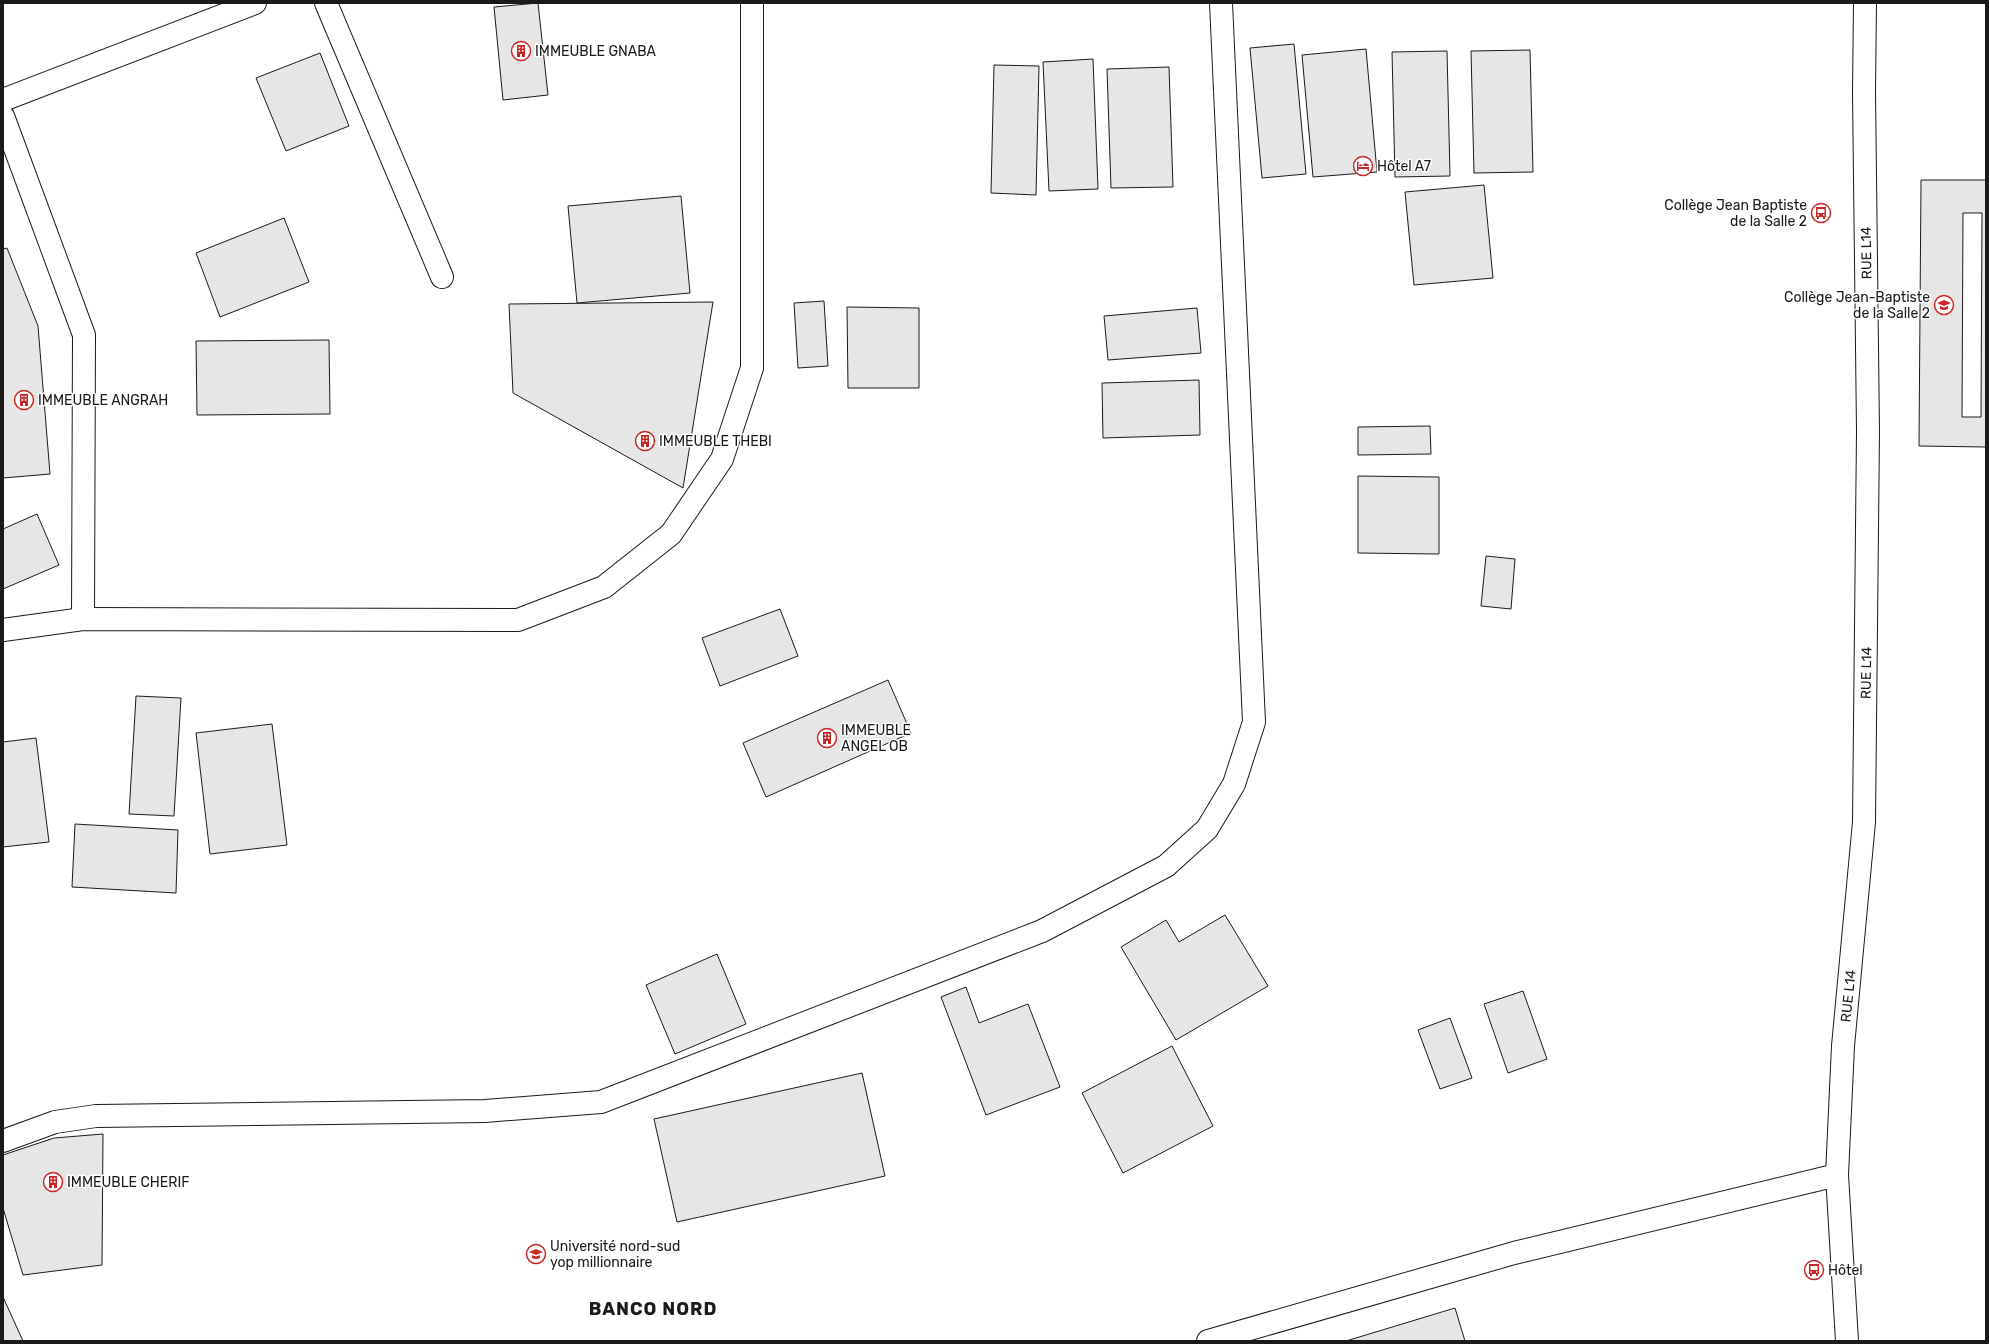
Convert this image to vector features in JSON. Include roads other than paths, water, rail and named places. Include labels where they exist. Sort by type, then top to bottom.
[{"type":"street","points":[[3,100],[255,3]]},
{"type":"street","points":[[326,3],[442,277]]},
{"type":"street","points":[[3,630],[83,619],[518,620],[604,587],[671,534],[722,459],[752,368],[752,3]]},
{"type":"street","points":[[3,1141],[55,1122],[96,1116],[485,1111],[601,1102],[1042,931],[1166,866],[1207,829],[1234,784],[1254,722],[1221,3]]},
{"type":"street","name":"RUE L14","points":[[1847,1341],[1837,1175],[1843,1046],[1864,822],[1868,431],[1864,92],[1865,3]]},
{"type":"street","points":[[3,116],[84,335],[83,619]]},
{"type":"street","points":[[1208,1341],[1514,1253],[1837,1175]]},
{"type":"place","name":"IMMEUBLE GNABA","points":[[521,51]]},
{"type":"place","name":"Hôtel A7","points":[[1363,166]]},
{"type":"place","name":"Collège Jean Baptiste de la Salle 2","points":[[1821,213]]},
{"type":"place","name":"Collège Jean-Baptiste de la Salle 2","points":[[1944,305]]},
{"type":"place","name":"IMMEUBLE ANGRAH","points":[[24,400]]},
{"type":"place","name":"IMMEUBLE THEBI","points":[[645,441]]},
{"type":"place","name":"IMMEUBLE ANGEL OB","points":[[827,738]]},
{"type":"place","name":"IMMEUBLE CHERIF","points":[[53,1182]]},
{"type":"place","name":"Université nord-sud yop millionnaire","points":[[536,1254]]},
{"type":"place","name":"Hôtel","points":[[1814,1270]]},
{"type":"district","name":"BANCO NORD","points":[[653,1309]]}]
